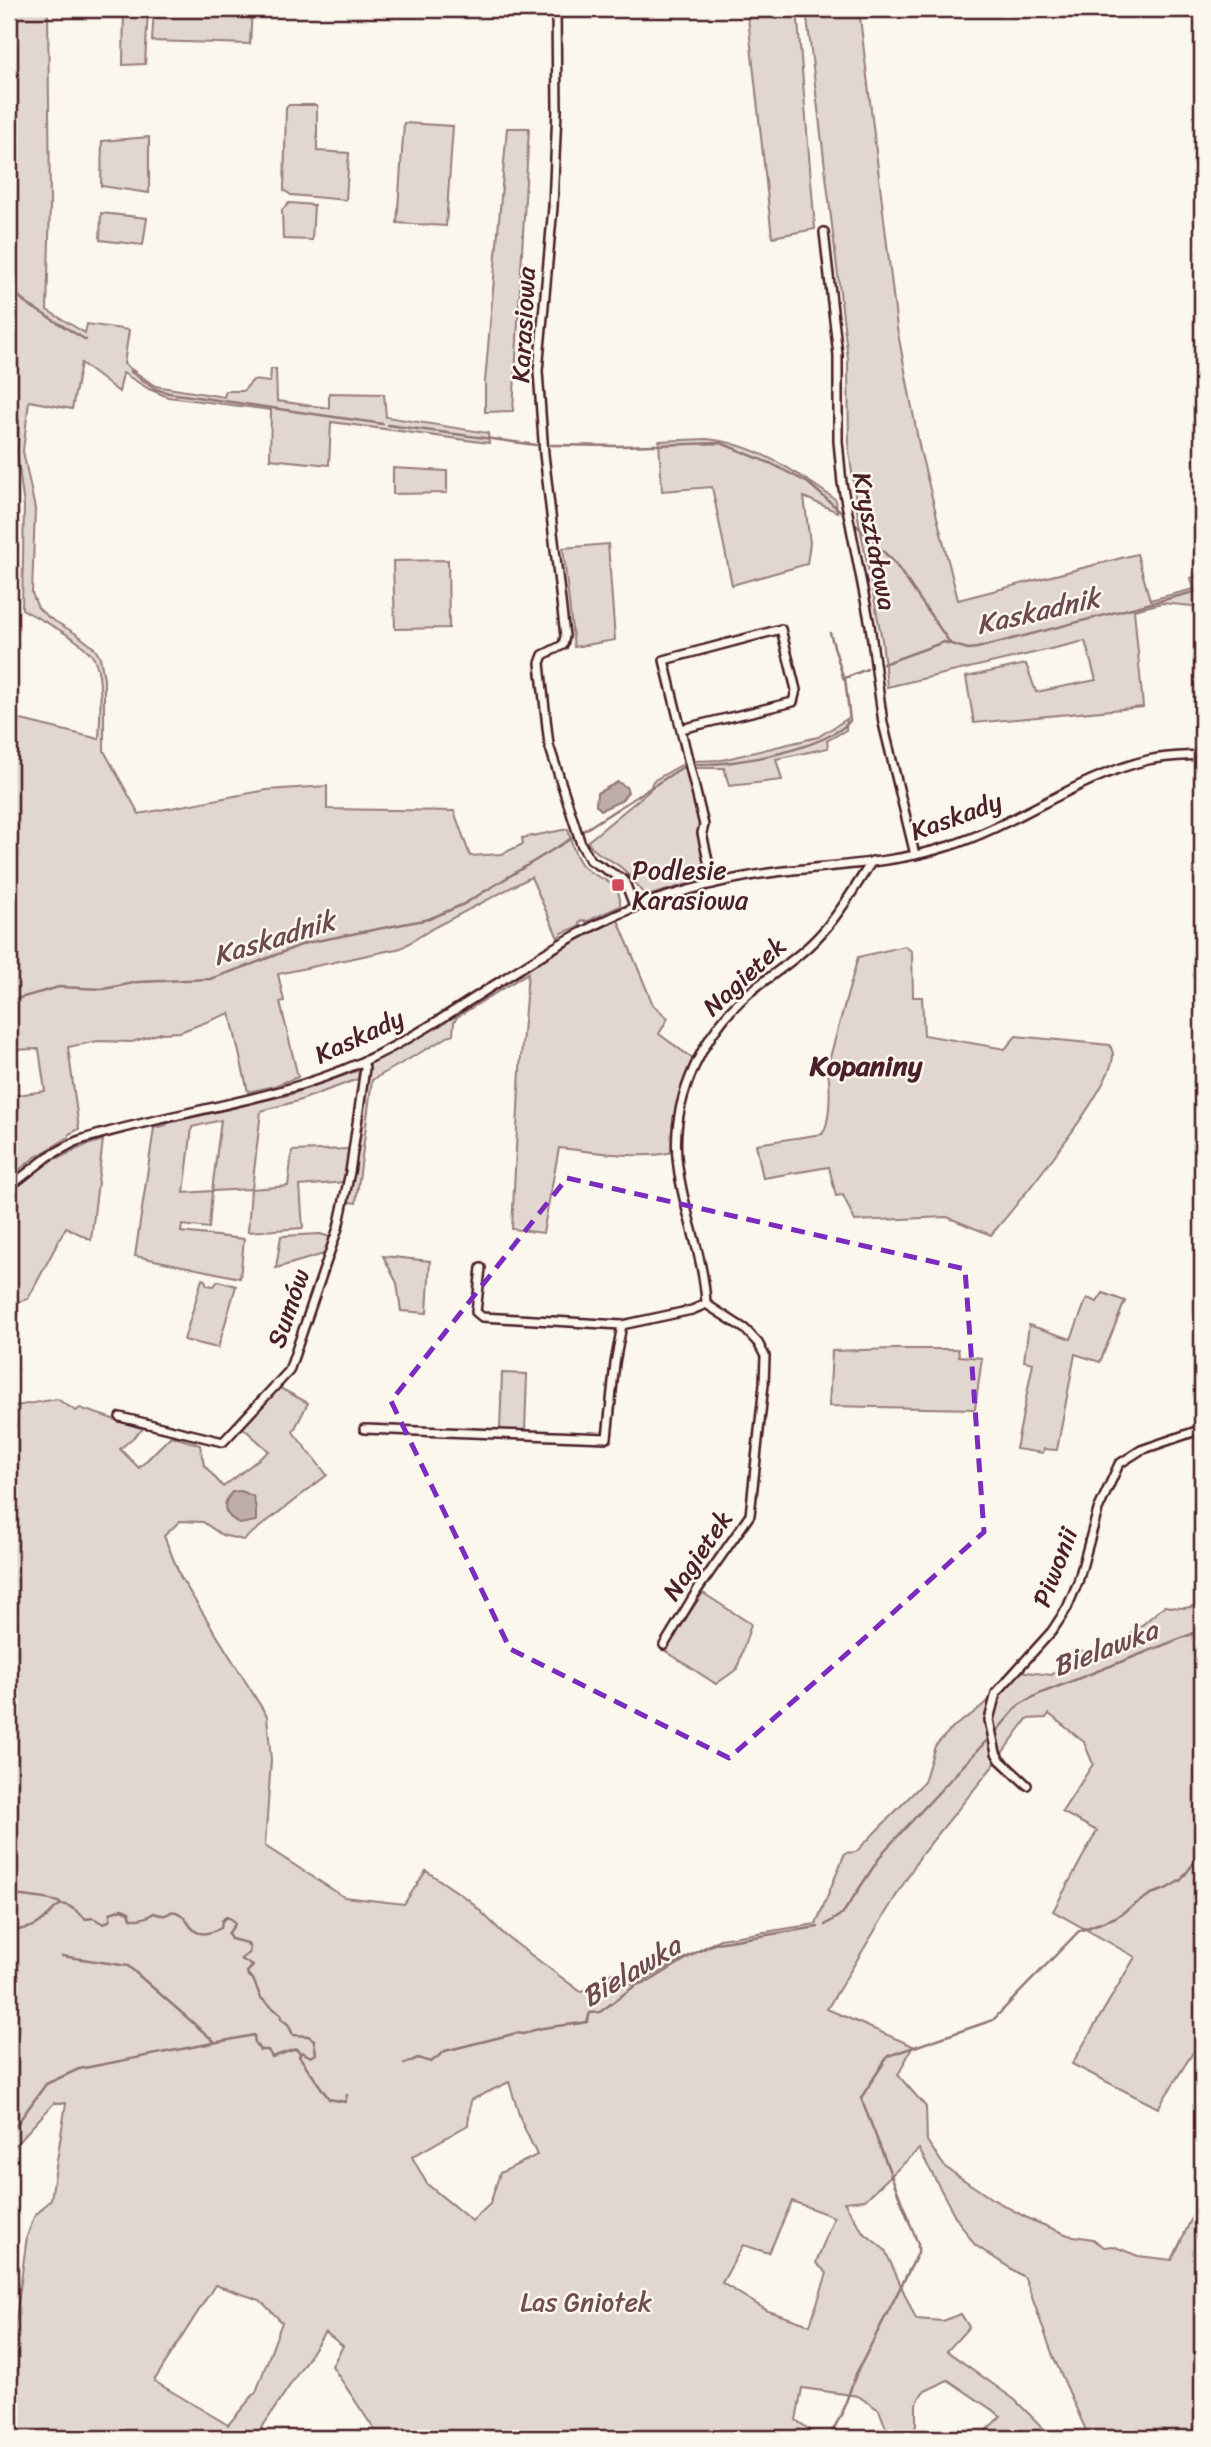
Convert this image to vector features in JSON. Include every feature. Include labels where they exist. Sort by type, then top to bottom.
[{"type":"street","name":"Karasiowa","points":[[556,9],[557,110],[553,193],[538,371],[544,454],[565,642],[546,653],[540,663],[549,745],[580,844],[586,856],[624,880],[635,908]]},
{"type":"street","name":"Kryształowa","points":[[824,232],[837,338],[839,462],[870,625],[883,723],[915,855]]},
{"type":"street","points":[[681,729],[793,702],[796,690],[781,629],[664,660],[704,825],[702,833],[713,884]]},
{"type":"street","name":"Kaskady","points":[[9,1187],[48,1156],[77,1141],[283,1091],[363,1061],[421,1030],[559,944],[635,908],[713,884],[775,872],[915,855],[968,839],[1128,766],[1151,759],[1202,755]]},
{"type":"street","name":"Nagietek","points":[[664,1644],[698,1589],[750,1515],[765,1356],[758,1343],[745,1329],[706,1304],[677,1158],[677,1130],[682,1104],[703,1049],[719,1023],[751,992],[785,967],[817,938],[872,861]]},
{"type":"street","name":"Sumów","points":[[120,1417],[223,1442],[289,1371],[340,1218],[350,1172],[365,1068],[363,1061]]},
{"type":"street","points":[[481,1268],[476,1312],[482,1317],[622,1325],[692,1310],[706,1304]]},
{"type":"street","points":[[364,1429],[607,1438],[613,1375],[622,1325]]},
{"type":"street","name":"Piwonii","points":[[1027,1785],[996,1753],[989,1720],[996,1693],[1052,1631],[1067,1608],[1078,1582],[1098,1510],[1119,1464],[1141,1450],[1202,1429]]},
{"type":"highlighted area","points":[[567,1178],[965,1269],[984,1532],[729,1758],[510,1649],[391,1401]]},
{"type":"green space","points":[[9,9],[48,9],[50,204],[47,310],[85,333],[87,324],[129,330],[124,364],[155,386],[224,397],[226,391],[243,391],[253,380],[270,382],[271,369],[276,369],[277,401],[329,408],[329,393],[384,394],[386,417],[488,433],[489,443],[331,422],[329,465],[270,459],[271,410],[168,397],[123,373],[119,392],[81,363],[72,409],[29,401],[23,451],[35,509],[32,593],[38,608],[78,635],[94,648],[100,657],[104,679],[104,751],[139,814],[267,790],[327,786],[327,809],[454,811],[470,856],[502,854],[523,844],[522,838],[568,829],[579,861],[588,870],[613,885],[620,897],[620,906],[586,922],[579,922],[580,926],[562,933],[558,938],[531,877],[435,927],[401,948],[278,974],[284,1001],[280,1002],[298,1077],[274,1086],[248,1092],[230,1013],[180,1032],[161,1033],[132,1042],[98,1041],[68,1047],[79,1129],[9,1178],[9,1096],[45,1091],[39,1049],[9,1050],[9,717],[99,739],[100,680],[96,663],[84,647],[22,609],[24,506],[17,453],[19,421],[9,419]]},
{"type":"green space","points":[[124,9],[148,9],[145,64],[123,65]]},
{"type":"green space","points":[[154,9],[252,9],[250,44],[152,41]]},
{"type":"green space","points":[[747,9],[797,9],[815,229],[772,237]]},
{"type":"green space","points":[[806,9],[859,9],[897,328],[920,450],[958,600],[1137,554],[1150,600],[1194,589],[1191,578],[1202,573],[1202,607],[1162,603],[1134,610],[1143,707],[974,723],[966,677],[1026,664],[1036,692],[1096,680],[1085,641],[887,687],[882,640],[858,517],[849,451],[848,359]]},
{"type":"green space","points":[[289,105],[317,105],[317,151],[349,153],[346,200],[291,195],[284,190],[286,108]]},
{"type":"green space","points":[[404,123],[453,126],[446,226],[397,223]]},
{"type":"green space","points":[[507,128],[529,128],[513,411],[485,412],[485,382]]},
{"type":"green space","points":[[149,137],[149,193],[101,186],[102,141]]},
{"type":"green space","points":[[289,203],[314,205],[312,240],[283,239],[282,210]]},
{"type":"green space","points":[[101,213],[147,218],[143,245],[100,240]]},
{"type":"green space","points":[[707,439],[742,446],[775,461],[836,500],[837,512],[804,497],[810,543],[807,564],[732,585],[712,487],[662,491],[659,441]]},
{"type":"green space","points":[[393,468],[447,471],[447,493],[393,494]]},
{"type":"green space","points":[[608,544],[615,640],[574,647],[563,548]]},
{"type":"green space","points":[[448,560],[449,628],[395,629],[393,561]]},
{"type":"green space","points":[[847,719],[846,730],[827,741],[828,748],[776,759],[782,780],[729,786],[724,768],[695,768],[693,761],[722,760],[818,737]]},
{"type":"green space","points":[[685,763],[701,826],[698,832],[709,878],[647,896],[624,870],[587,842],[649,791],[653,781]]},
{"type":"green space","points":[[618,920],[653,1005],[668,1018],[659,1034],[693,1059],[676,1111],[672,1152],[632,1155],[559,1148],[543,1233],[512,1229],[528,973],[457,1017],[453,1034],[372,1080],[356,1203],[348,1202],[370,1062],[433,1028],[555,953]]},
{"type":"green space","points":[[905,946],[912,952],[913,997],[922,997],[924,1035],[1005,1049],[1016,1036],[1110,1045],[1112,1051],[1109,1071],[1081,1119],[1041,1174],[991,1235],[947,1217],[855,1221],[843,1195],[836,1196],[829,1167],[763,1178],[756,1144],[822,1134],[825,1129],[829,1102],[827,1068],[858,957]]},
{"type":"green space","points":[[359,1070],[358,1079],[261,1111],[252,1189],[288,1186],[292,1151],[350,1149],[344,1182],[300,1186],[303,1228],[248,1232],[251,1189],[212,1191],[209,1228],[182,1225],[181,1232],[244,1239],[240,1278],[135,1256],[154,1128],[292,1094]],"holes":[[[221,1120],[212,1191],[184,1193],[192,1127]]]},
{"type":"green space","points":[[103,1140],[91,1240],[66,1227],[28,1299],[18,1302],[9,1297],[9,1194],[54,1157],[59,1158]]},
{"type":"green space","points":[[320,1234],[330,1237],[324,1254],[276,1268],[281,1236]]},
{"type":"green space","points":[[383,1256],[430,1261],[427,1313],[401,1311],[397,1283]]},
{"type":"green space","points":[[202,1279],[207,1285],[214,1286],[218,1281],[236,1286],[218,1348],[184,1340]]},
{"type":"green space","points":[[1103,1293],[1125,1301],[1100,1362],[1075,1354],[1057,1450],[1044,1449],[1043,1453],[1016,1449],[1033,1363],[1024,1361],[1029,1325],[1071,1339],[1087,1298],[1097,1302]]},
{"type":"green space","points":[[958,1349],[959,1356],[982,1358],[975,1409],[829,1406],[832,1351]]},
{"type":"green space","points":[[502,1373],[527,1374],[525,1431],[500,1431]]},
{"type":"green space","name":"Las Gniotek","points":[[278,1387],[308,1403],[293,1432],[327,1475],[243,1540],[222,1535],[203,1522],[180,1521],[164,1536],[181,1578],[267,1716],[271,1760],[265,1846],[344,1897],[404,1904],[426,1871],[469,1900],[506,1936],[581,1992],[612,1973],[634,1986],[720,1939],[816,1924],[845,1853],[856,1852],[924,1782],[935,1746],[953,1727],[992,1697],[990,1705],[997,1761],[921,1855],[827,2009],[913,2046],[898,2075],[926,2107],[927,2141],[945,2167],[992,2199],[1029,2219],[1068,2235],[1093,2239],[1104,2247],[1113,2246],[1138,2256],[1172,2260],[1196,2209],[1202,2212],[1202,2438],[1087,2438],[1025,2278],[975,2245],[956,2218],[919,2149],[865,2200],[844,2202],[863,2232],[885,2250],[916,2319],[943,2321],[961,2314],[969,2327],[947,2351],[1015,2400],[1045,2430],[1043,2438],[978,2438],[1001,2416],[948,2380],[923,2392],[916,2404],[916,2426],[909,2438],[889,2436],[879,2410],[858,2396],[802,2388],[796,2420],[821,2438],[380,2438],[332,2366],[343,2346],[325,2332],[255,2438],[9,2438],[9,2371],[27,2236],[34,2217],[51,2199],[66,2103],[54,2103],[9,2152],[9,1407],[57,1399],[76,1411],[80,1408],[143,1429],[120,1449],[139,1468],[171,1436],[200,1445],[204,1465],[223,1487],[269,1451],[242,1427]],"holes":[[[509,2082],[521,2121],[537,2155],[500,2173],[490,2204],[472,2221],[427,2184],[412,2157],[468,2125],[471,2100]],[[792,2201],[834,2217],[816,2263],[827,2273],[810,2325],[768,2311],[722,2283],[743,2245],[769,2253]],[[215,2285],[260,2300],[282,2322],[256,2392],[228,2425],[154,2381]]]},
{"type":"green space","points":[[703,1593],[751,1624],[737,1669],[716,1684],[664,1650]]},
{"type":"green space","points":[[1202,1600],[1202,2038],[1158,2108],[1072,2064],[1135,1957],[1053,1911],[1097,1831],[1062,1812],[1093,1764],[1084,1742],[1049,1714],[1046,1718],[1027,1719],[1000,1756],[992,1719],[995,1702],[1018,1671],[1052,1675],[1076,1650],[1103,1655],[1164,1606],[1190,1607]]},
{"type":"shaded area","points":[[618,782],[626,787],[628,792],[621,801],[601,810],[596,805],[597,793]]},
{"type":"shaded area","points":[[241,1491],[253,1496],[256,1521],[240,1524],[227,1514],[225,1506],[228,1497],[232,1492]]},
{"type":"waterway","points":[[9,287],[27,304],[86,340]]},
{"type":"waterway","points":[[130,371],[155,389],[169,393],[383,424]]},
{"type":"waterway","points":[[388,425],[536,445]]},
{"type":"waterway","points":[[551,445],[721,443],[772,464],[808,483],[845,515]]},
{"type":"waterway","points":[[853,522],[894,562],[950,643]]},
{"type":"waterway","name":"Kaskadnik","points":[[883,664],[944,642],[968,649],[977,648],[1202,590]]},
{"type":"waterway","points":[[830,633],[844,680]]},
{"type":"waterway","name":"Kaskadnik","points":[[696,764],[732,762],[778,754],[821,740],[838,731],[850,721],[845,678],[867,669]]},
{"type":"waterway","name":"Kaskadnik","points":[[583,831],[683,767]]},
{"type":"waterway","name":"Kaskadnik","points":[[9,1001],[59,987],[104,989],[138,982],[210,979],[306,943],[429,919],[464,904],[572,838]]},
{"type":"waterway","name":"Bielawka","points":[[994,1734],[1019,1705],[1039,1694],[1202,1630]]},
{"type":"waterway","name":"Bielawka","points":[[825,1925],[843,1913],[884,1851],[989,1738]]},
{"type":"waterway","points":[[829,2438],[842,2413],[856,2374],[918,2253],[918,2244],[861,2098],[888,2056],[993,2020],[1079,1931],[1116,1917],[1151,1894],[1181,1880],[1193,1864],[1202,1844]]},
{"type":"waterway","points":[[9,1894],[60,1903]]},
{"type":"waterway","name":"Bielawka","points":[[9,1931],[36,1925],[63,1904],[86,1919],[93,1918],[104,1924],[110,1920],[110,1913],[122,1909],[136,1919],[154,1913],[167,1915],[174,1912],[181,1915],[196,1932],[202,1933],[221,1928],[226,1917],[231,1919],[235,1924],[228,1934],[231,1939],[247,1943],[250,1948],[249,1953],[241,1959],[253,1966],[247,1972],[261,1998],[281,2015],[293,2035],[308,2036],[314,2040],[316,2054],[311,2057],[302,2052],[299,2056],[329,2099],[345,2102],[347,2095]]},
{"type":"waterway","name":"Bielawka","points":[[404,2064],[418,2058],[431,2062],[445,2051],[517,2033],[587,2022],[590,2013],[600,2012],[636,1985],[650,1981],[716,1943],[818,1927]]},
{"type":"waterway","points":[[62,1956],[128,1966],[215,2042]]},
{"type":"waterway","points":[[9,2135],[46,2084],[79,2069],[254,2035],[260,2050],[268,2050],[272,2057],[296,2049],[300,2053]]},
{"type":"place","name":"Podlesie Karasiowa","points":[[618,885]]},
{"type":"district","name":"Kopaniny","points":[[866,1065]]}]
